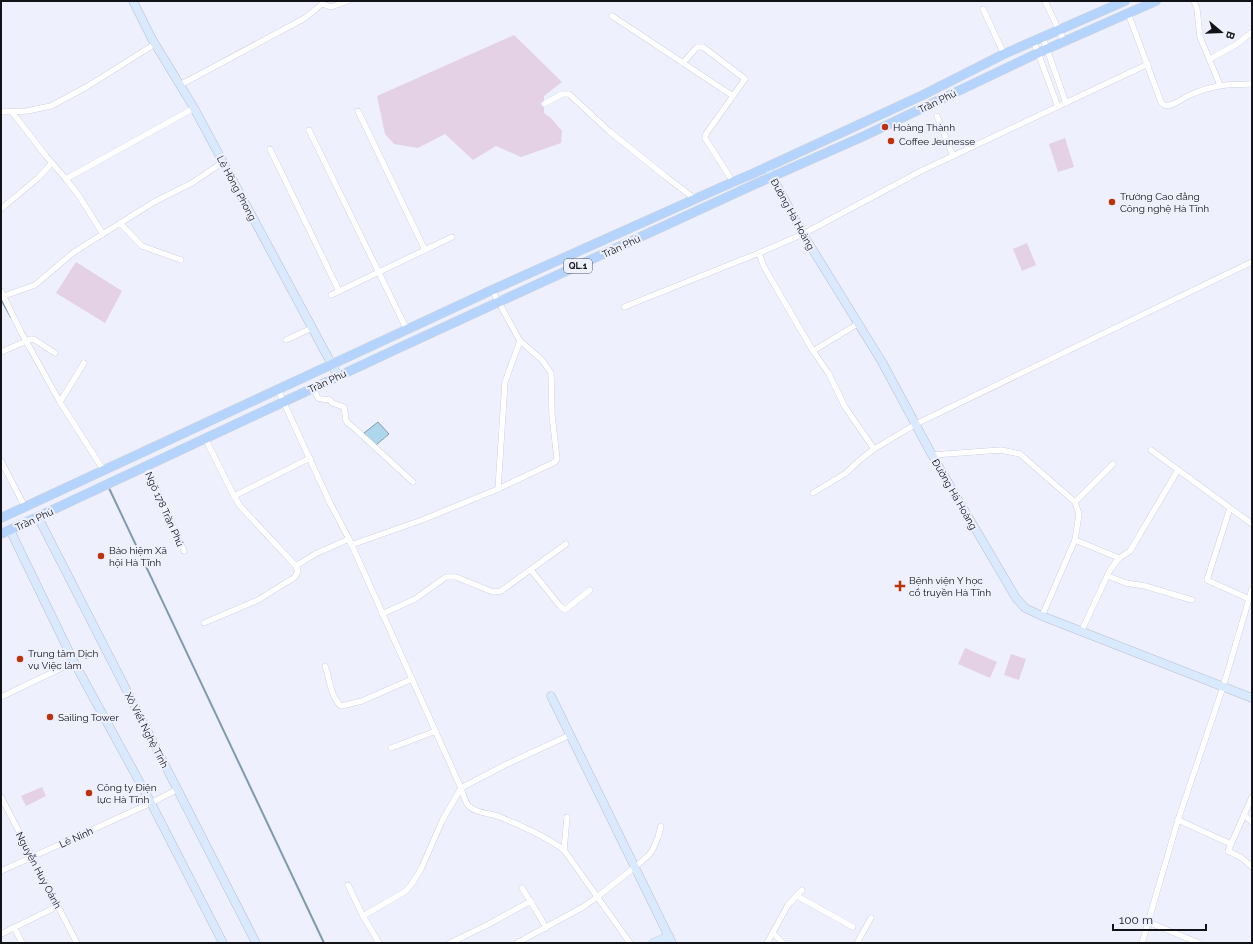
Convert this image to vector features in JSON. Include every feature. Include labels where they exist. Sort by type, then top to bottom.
[{"type":"main road","name":"Trần Phú","points":[[1,518],[492,290],[767,167],[923,95],[1004,54],[1125,1]]},
{"type":"main road","name":"Trần Phú","points":[[1,534],[338,376],[887,125],[1064,41],[1156,1]]},
{"type":"street","name":"Lê Hồng Phong","points":[[133,1],[155,44],[194,108],[338,376]]},
{"type":"street","points":[[180,85],[305,18],[322,2],[331,7],[348,1]]},
{"type":"street","points":[[1045,1],[1064,41]]},
{"type":"street","points":[[1194,1],[1197,9],[1200,37],[1220,85]]},
{"type":"street","points":[[983,9],[1004,54]]},
{"type":"street","points":[[1128,13],[1161,102],[1167,106],[1170,106],[1188,95],[1220,85],[1252,84]]},
{"type":"street","points":[[612,16],[733,96]]},
{"type":"street","points":[[1210,59],[1237,44],[1252,32]]},
{"type":"street","points":[[1043,38],[1066,103]]},
{"type":"street","points":[[1034,42],[1058,107]]},
{"type":"street","points":[[1,112],[27,111],[51,106],[88,86],[155,44]]},
{"type":"street","points":[[683,63],[697,47],[703,47],[745,79],[706,134],[705,138],[733,182]]},
{"type":"street","points":[[624,307],[803,234],[921,171],[1148,64]]},
{"type":"street","points":[[544,104],[562,94],[569,94],[609,131],[695,199]]},
{"type":"street","points":[[66,179],[194,108]]},
{"type":"street","points":[[358,111],[425,250]]},
{"type":"street","points":[[12,112],[66,179],[103,234]]},
{"type":"street","points":[[937,116],[952,156]]},
{"type":"street","points":[[309,130],[407,330]]},
{"type":"street","points":[[270,149],[339,291]]},
{"type":"street","points":[[104,471],[23,342],[2,295],[35,285],[74,252],[154,202],[192,183],[223,162]]},
{"type":"street","points":[[1,210],[38,178],[52,163]]},
{"type":"street","name":"Đường Hà Hoàng","points":[[767,167],[803,234],[882,362],[932,455],[1016,598],[1025,608],[1080,632],[1252,698]]},
{"type":"street","points":[[120,223],[142,246],[181,260]]},
{"type":"street","points":[[331,295],[452,237]]},
{"type":"street","points":[[759,253],[764,268],[813,351],[829,374],[846,407],[874,449]]},
{"type":"street","points":[[813,493],[846,473],[874,449],[916,424],[1252,262]]},
{"type":"street","points":[[296,566],[315,554],[422,520],[498,489],[555,462],[557,459],[552,415],[551,373],[542,360],[520,341],[492,290]]},
{"type":"street","points":[[813,351],[859,323]]},
{"type":"street","points":[[286,340],[312,328]]},
{"type":"street","points":[[1,352],[31,339],[55,353]]},
{"type":"street","points":[[498,489],[505,382],[520,341]]},
{"type":"street","points":[[60,402],[84,363]]},
{"type":"street","points":[[315,387],[316,395],[319,398],[323,400],[330,400],[332,403],[344,407],[347,423],[354,427],[413,482]]},
{"type":"street","points":[[278,390],[330,503],[350,542],[436,731],[468,806],[476,811],[499,817],[524,827],[554,842],[564,850],[630,943]]},
{"type":"street","points":[[204,623],[258,600],[286,584],[295,577],[298,571],[296,566],[240,506],[205,438]]},
{"type":"street","points":[[932,455],[1001,450],[1020,454],[1075,502],[1079,514],[1075,540],[1042,616]]},
{"type":"street","points":[[1150,450],[1252,524]]},
{"type":"street","points":[[234,496],[310,458]]},
{"type":"street","points":[[1,461],[25,507]]},
{"type":"street","points":[[1075,502],[1113,464]]},
{"type":"street","name":"Ngõ 178 Trần Phú","points":[[146,466],[184,552]]},
{"type":"street","points":[[1080,632],[1108,576],[1119,558],[1130,551],[1178,470]]},
{"type":"street","points":[[1230,508],[1207,580],[1249,599]]},
{"type":"street","name":"Xô Viết Nghệ Tĩnh","points":[[38,517],[256,943]]},
{"type":"street","points":[[10,530],[74,662],[151,803],[223,943]]},
{"type":"street","points":[[1075,540],[1119,558]]},
{"type":"street","points":[[382,614],[415,599],[446,578],[456,576],[493,592],[497,592],[507,588],[566,544]]},
{"type":"street","points":[[531,570],[560,606],[565,610],[590,590]]},
{"type":"street","points":[[1108,576],[1126,583],[1145,586],[1192,600]]},
{"type":"street","points":[[1142,943],[1178,820],[1223,688],[1252,589]]},
{"type":"street","points":[[1,697],[74,662]]},
{"type":"street","points":[[325,666],[334,695],[337,702],[341,706],[366,699],[412,679]]},
{"type":"street","points":[[551,696],[670,939],[653,943]]},
{"type":"street","points":[[391,748],[436,731]]},
{"type":"street","points":[[363,916],[406,891],[427,855],[443,819],[461,788],[505,765],[570,735]]},
{"type":"street","name":"Lê Ninh","points":[[1,871],[151,803],[178,789]]},
{"type":"street","name":"Nguyễn Huy Oánh","points":[[1,797],[78,943]]},
{"type":"street","points":[[1252,797],[1228,851],[1242,858],[1252,867]]},
{"type":"street","points":[[1244,815],[1252,822]]},
{"type":"street","points":[[564,850],[567,817]]},
{"type":"street","points":[[1178,820],[1231,844]]},
{"type":"street","points":[[517,943],[546,928],[597,897],[635,867],[654,849],[661,826]]},
{"type":"street","points":[[348,886],[379,943]]},
{"type":"street","points":[[522,888],[546,928]]},
{"type":"street","points":[[767,943],[788,905],[802,890]]},
{"type":"street","points":[[797,896],[853,927]]},
{"type":"street","points":[[450,943],[531,901]]},
{"type":"street","points":[[1,934],[58,906]]},
{"type":"street","points":[[857,943],[871,918]]},
{"type":"street","points":[[1148,922],[1199,943]]},
{"type":"street","points":[[14,927],[22,943]]},
{"type":"street","points":[[773,933],[783,943]]},
{"type":"shaded area","points":[[514,35],[562,82],[544,96],[544,113],[551,118],[562,131],[561,143],[521,157],[496,146],[473,160],[445,134],[418,148],[394,144],[385,134],[377,96]]},
{"type":"shaded area","points":[[1065,138],[1074,167],[1058,172],[1049,144]]},
{"type":"shaded area","points":[[1027,243],[1036,265],[1022,271],[1013,249]]},
{"type":"shaded area","points":[[76,262],[122,291],[105,323],[56,293]]},
{"type":"shaded area","points":[[965,648],[997,662],[990,678],[958,664]]},
{"type":"shaded area","points":[[1011,654],[1026,659],[1019,680],[1004,675]]},
{"type":"shaded area","points":[[42,787],[46,796],[26,806],[21,796]]},
{"type":"water","points":[[378,422],[389,434],[376,445],[364,433]]},
{"type":"waterway","points":[[1,299],[11,317]]},
{"type":"waterway","points":[[108,486],[324,943]]},
{"type":"place","name":"Hoàng Thành","points":[[885,127]]},
{"type":"place","name":"Coffee Jeunesse","points":[[891,141]]},
{"type":"place","name":"Trường Cao đẳng Công nghệ Hà Tĩnh","points":[[1112,202]]},
{"type":"place","name":"Bảo hiệm Xã hội Hà Tĩnh","points":[[101,556]]},
{"type":"place","name":"Bệnh viện Y học cổ truyền Hà Tĩnh","points":[[900,586]]},
{"type":"place","name":"Trung tâm Dịch vụ Việc làm","points":[[20,659]]},
{"type":"place","name":"Sailing Tower","points":[[50,717]]},
{"type":"place","name":"Công ty Điện lực Hà Tĩnh","points":[[89,793]]}]
